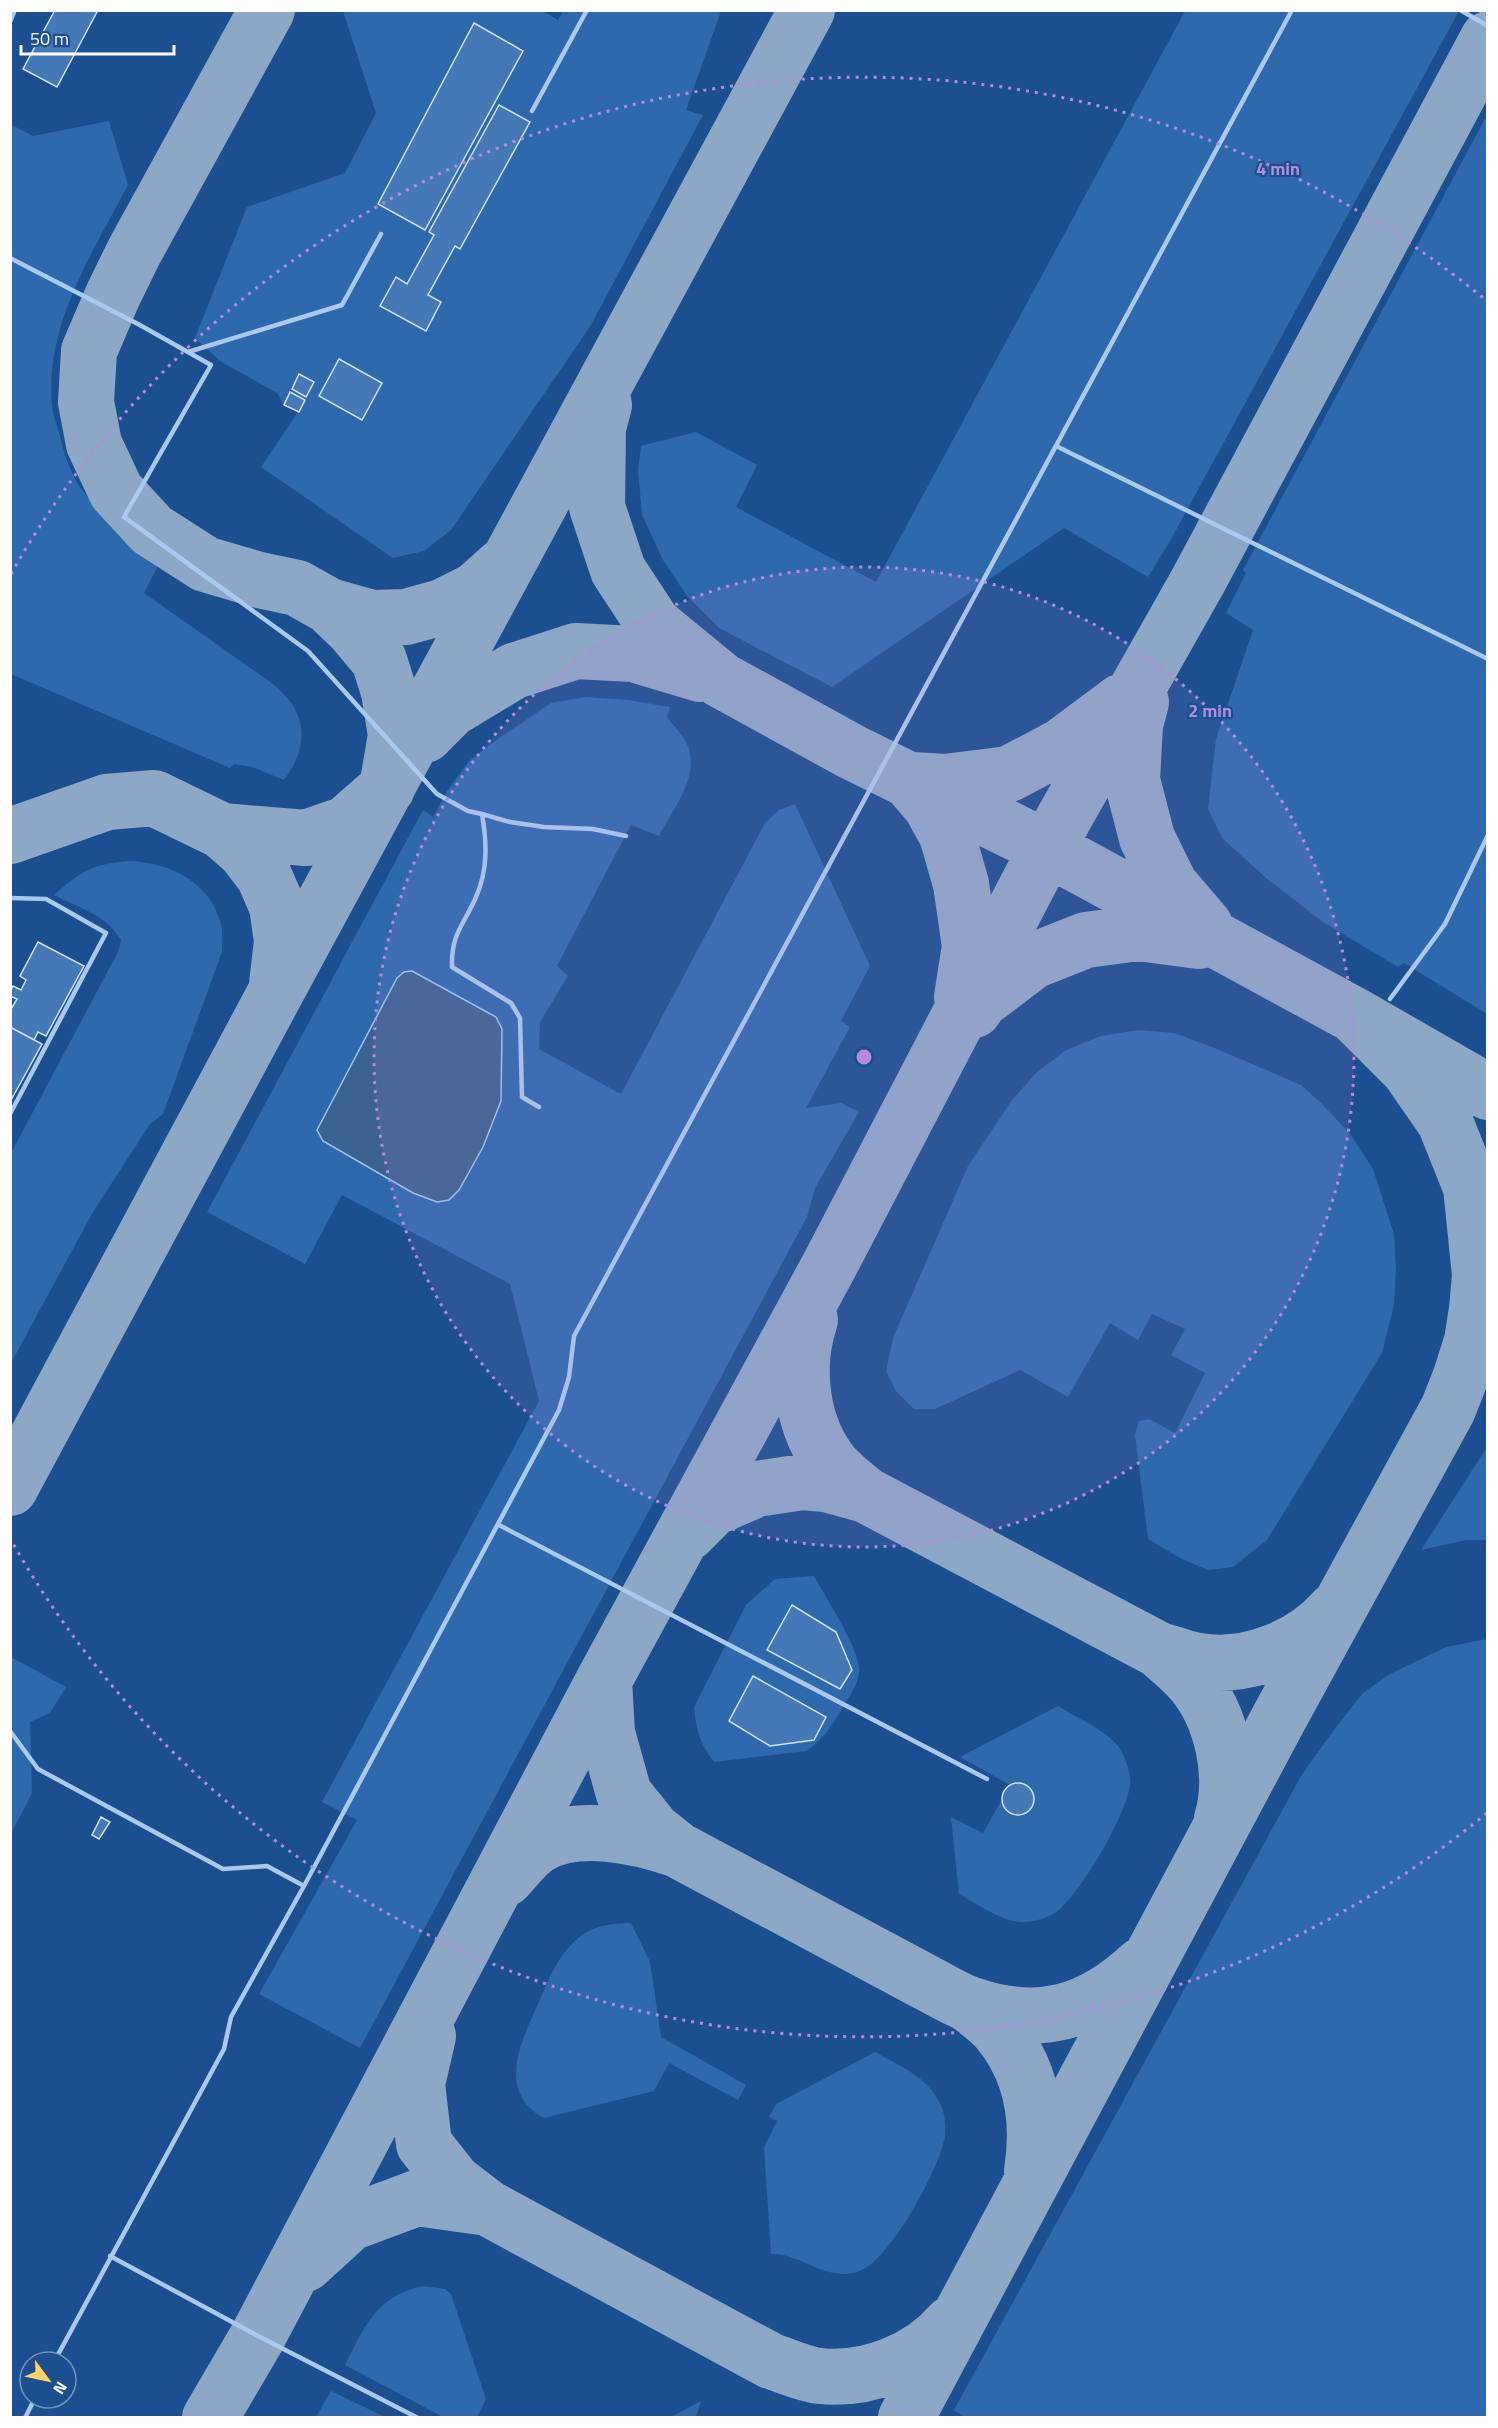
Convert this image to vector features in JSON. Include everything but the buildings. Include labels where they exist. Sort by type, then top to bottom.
[{"type":"lane","points":[[10,22],[15,10]]},
{"type":"lane","points":[[532,111],[587,10]]},
{"type":"lane","points":[[60,2350],[224,2049],[231,2017],[304,1886],[559,1410],[570,1377],[574,1336],[1292,10]]},
{"type":"lane","points":[[1460,10],[1488,26]]},
{"type":"lane","points":[[188,352],[342,304],[381,234]]},
{"type":"lane","points":[[10,258],[211,365],[124,517],[308,651],[437,794],[468,810],[532,826],[593,829],[626,836]]},
{"type":"lane","points":[[1056,446],[1488,659]]},
{"type":"lane","points":[[482,814],[486,836],[485,872],[476,898],[460,926],[452,949],[452,967],[511,1003],[520,1018],[522,1097],[538,1107]]},
{"type":"lane","points":[[1390,999],[1444,924],[1488,835]]},
{"type":"lane","points":[[10,898],[46,900],[106,933],[10,1114]]},
{"type":"lane","points":[[499,1525],[987,1779]]},
{"type":"lane","points":[[10,1731],[38,1769],[223,1869],[267,1866],[304,1886]]},
{"type":"lane","points":[[110,2256],[258,2336],[418,2418]]},
{"type":"shaded area","points":[[541,10],[558,20],[563,11],[721,11],[686,110],[703,115],[591,325],[451,530],[424,551],[393,558],[261,467],[298,412],[284,405],[277,393],[220,361],[195,338],[247,207],[345,173],[376,113],[343,11]]},
{"type":"shaded area","points":[[1185,11],[1459,11],[1170,541],[1148,577],[1064,528],[832,687],[719,628],[687,596],[663,560],[642,515],[638,469],[641,446],[696,432],[757,465],[736,507],[876,582]]},
{"type":"shaded area","points":[[1487,115],[1487,1014],[1404,963],[1398,967],[1323,922],[1266,878],[1222,838],[1208,809],[1216,739],[1253,630],[1226,613],[1246,573],[1243,570]]},
{"type":"shaded area","points":[[109,121],[128,185],[86,264],[63,318],[52,375],[54,417],[68,462],[80,487],[107,517],[161,560],[144,593],[273,684],[293,706],[299,717],[301,742],[298,754],[284,780],[252,767],[234,764],[230,768],[11,674],[10,124],[33,136]]},
{"type":"shaded area","points":[[585,697],[628,700],[670,707],[667,717],[687,744],[690,768],[684,792],[659,836],[631,825],[557,966],[568,976],[540,1022],[539,1049],[621,1094],[765,823],[779,810],[795,804],[870,966],[841,1021],[850,1027],[806,1108],[841,1103],[859,1112],[815,1188],[807,1217],[360,2048],[259,1994],[357,1820],[322,1802],[539,1401],[510,1284],[342,1195],[305,1264],[207,1212],[423,810],[433,817],[447,791],[469,761],[495,741],[551,703]]},
{"type":"shaded area","points":[[132,861],[175,871],[199,886],[216,909],[221,924],[222,952],[163,1114],[150,1124],[93,1212],[11,1363],[11,1153],[118,952],[121,940],[100,918],[54,895],[89,869]]},
{"type":"shaded area","points":[[412,971],[496,1017],[502,1029],[501,1101],[483,1147],[459,1190],[449,1200],[437,1202],[413,1193],[323,1141],[317,1130],[397,978],[404,972]]},
{"type":"shaded area","points":[[1138,1030],[1174,1033],[1301,1085],[1351,1135],[1373,1169],[1394,1234],[1396,1269],[1394,1305],[1382,1353],[1267,1540],[1233,1567],[1208,1570],[1182,1559],[1148,1539],[1135,1435],[1139,1421],[1149,1419],[1175,1433],[1205,1373],[1171,1355],[1185,1329],[1152,1314],[1138,1340],[1110,1323],[1068,1397],[1020,1370],[935,1409],[914,1409],[896,1391],[886,1371],[893,1338],[968,1166],[1012,1100],[1036,1073],[1066,1050],[1101,1036]]},
{"type":"shaded area","points":[[1487,1447],[1487,1540],[1466,1540],[1421,1550]]},
{"type":"shaded area","points":[[814,1576],[855,1651],[859,1672],[852,1692],[826,1733],[806,1751],[714,1762],[700,1736],[694,1707],[746,1605],[775,1579]]},
{"type":"shaded area","points":[[1487,1639],[1487,2417],[966,2418],[954,2410],[1301,1776],[1363,1693],[1390,1674],[1446,1647]]},
{"type":"shaded area","points":[[11,1657],[66,1687],[50,1713],[30,1722],[32,1793],[11,1834]]},
{"type":"shaded area","points":[[1058,1706],[1098,1729],[1119,1747],[1128,1766],[1130,1786],[1112,1834],[1070,1899],[1056,1912],[1040,1920],[1018,1922],[991,1912],[959,1894],[951,1817],[983,1833],[1010,1785],[960,1757]]},
{"type":"shaded area","points":[[631,1923],[650,1962],[661,2037],[746,2085],[738,2100],[669,2063],[654,2091],[544,2118],[529,2107],[520,2094],[517,2065],[525,2034],[545,1987],[563,1954],[581,1936],[601,1926]]},
{"type":"shaded area","points":[[875,2052],[921,2080],[935,2095],[942,2109],[945,2136],[924,2189],[913,2210],[887,2248],[874,2262],[862,2270],[850,2274],[839,2274],[794,2258],[771,2254],[764,2147],[777,2121],[769,2117],[776,2104]]},
{"type":"shaded area","points":[[423,2286],[445,2289],[451,2294],[486,2399],[477,2417],[443,2417],[345,2365],[366,2326],[383,2305],[394,2297]]},
{"type":"shaded area","points":[[331,2391],[385,2417],[316,2417]]},
{"type":"shaded area","points":[[701,2401],[696,2417],[671,2417]]},
{"type":"taxiway","points":[[222,831],[306,838],[346,824],[387,788],[396,735],[389,692],[379,660],[353,629],[329,606],[297,588],[259,580],[205,564],[152,530],[116,491],[94,444],[86,402],[89,351],[113,295],[134,252],[267,10]]},
{"type":"taxiway","points":[[10,1488],[807,10]]},
{"type":"taxiway","points":[[210,2418],[258,2336],[604,1680],[829,1266],[1047,848],[1198,581],[1488,39]]},
{"type":"taxiway","points":[[604,405],[598,428],[597,507],[618,570],[654,625],[721,680],[852,752],[1047,848],[1354,1015],[1488,1092]]},
{"type":"taxiway","points":[[329,606],[372,618],[406,617],[442,607],[476,590],[504,565]]},
{"type":"taxiway","points":[[425,735],[451,709],[514,671],[576,651],[633,654],[700,674]]},
{"type":"taxiway","points":[[913,780],[945,782],[1009,774],[1062,746],[1121,702]]},
{"type":"taxiway","points":[[1141,702],[1135,725],[1132,780],[1147,838],[1170,885],[1205,926]]},
{"type":"taxiway","points":[[909,780],[931,806],[947,835],[961,884],[970,946],[962,997]]},
{"type":"taxiway","points":[[10,836],[107,802],[154,798],[222,831],[245,851],[264,876],[277,906],[282,941],[277,984]]},
{"type":"taxiway","points":[[974,1010],[980,1001],[1033,961],[1086,940],[1138,933],[1199,941]]},
{"type":"taxiway","points":[[906,2418],[1280,1716],[1448,1409],[1461,1376],[1472,1341],[1480,1275],[1471,1187],[1445,1122],[1409,1070],[1354,1015]]},
{"type":"taxiway","points":[[810,1320],[802,1358],[804,1397],[808,1416],[814,1434],[834,1467],[866,1495]]},
{"type":"taxiway","points":[[688,1533],[713,1508],[757,1489],[802,1482],[826,1484],[866,1495],[1159,1650],[1199,1661],[1236,1662],[1272,1652],[1306,1635],[1334,1611]]},
{"type":"taxiway","points":[[1159,1650],[1193,1682],[1212,1712],[1223,1747],[1226,1766],[1226,1802],[1222,1819]]},
{"type":"taxiway","points":[[604,1680],[607,1733],[624,1794],[653,1830],[678,1850],[948,1994],[969,2004],[1018,2015],[1062,2012],[1103,1995],[1142,1965]]},
{"type":"taxiway","points":[[505,1879],[538,1846],[570,1835],[588,1833],[626,1836],[678,1850]]},
{"type":"taxiway","points":[[967,2003],[999,2031],[1020,2063],[1034,2115],[1032,2171]]},
{"type":"taxiway","points":[[428,2036],[417,2084],[424,2144],[454,2182],[488,2208],[771,2361],[807,2374],[838,2377],[856,2375],[892,2365],[924,2348],[951,2324]]},
{"type":"taxiway","points":[[305,2264],[350,2223],[417,2198],[488,2208]]}]
